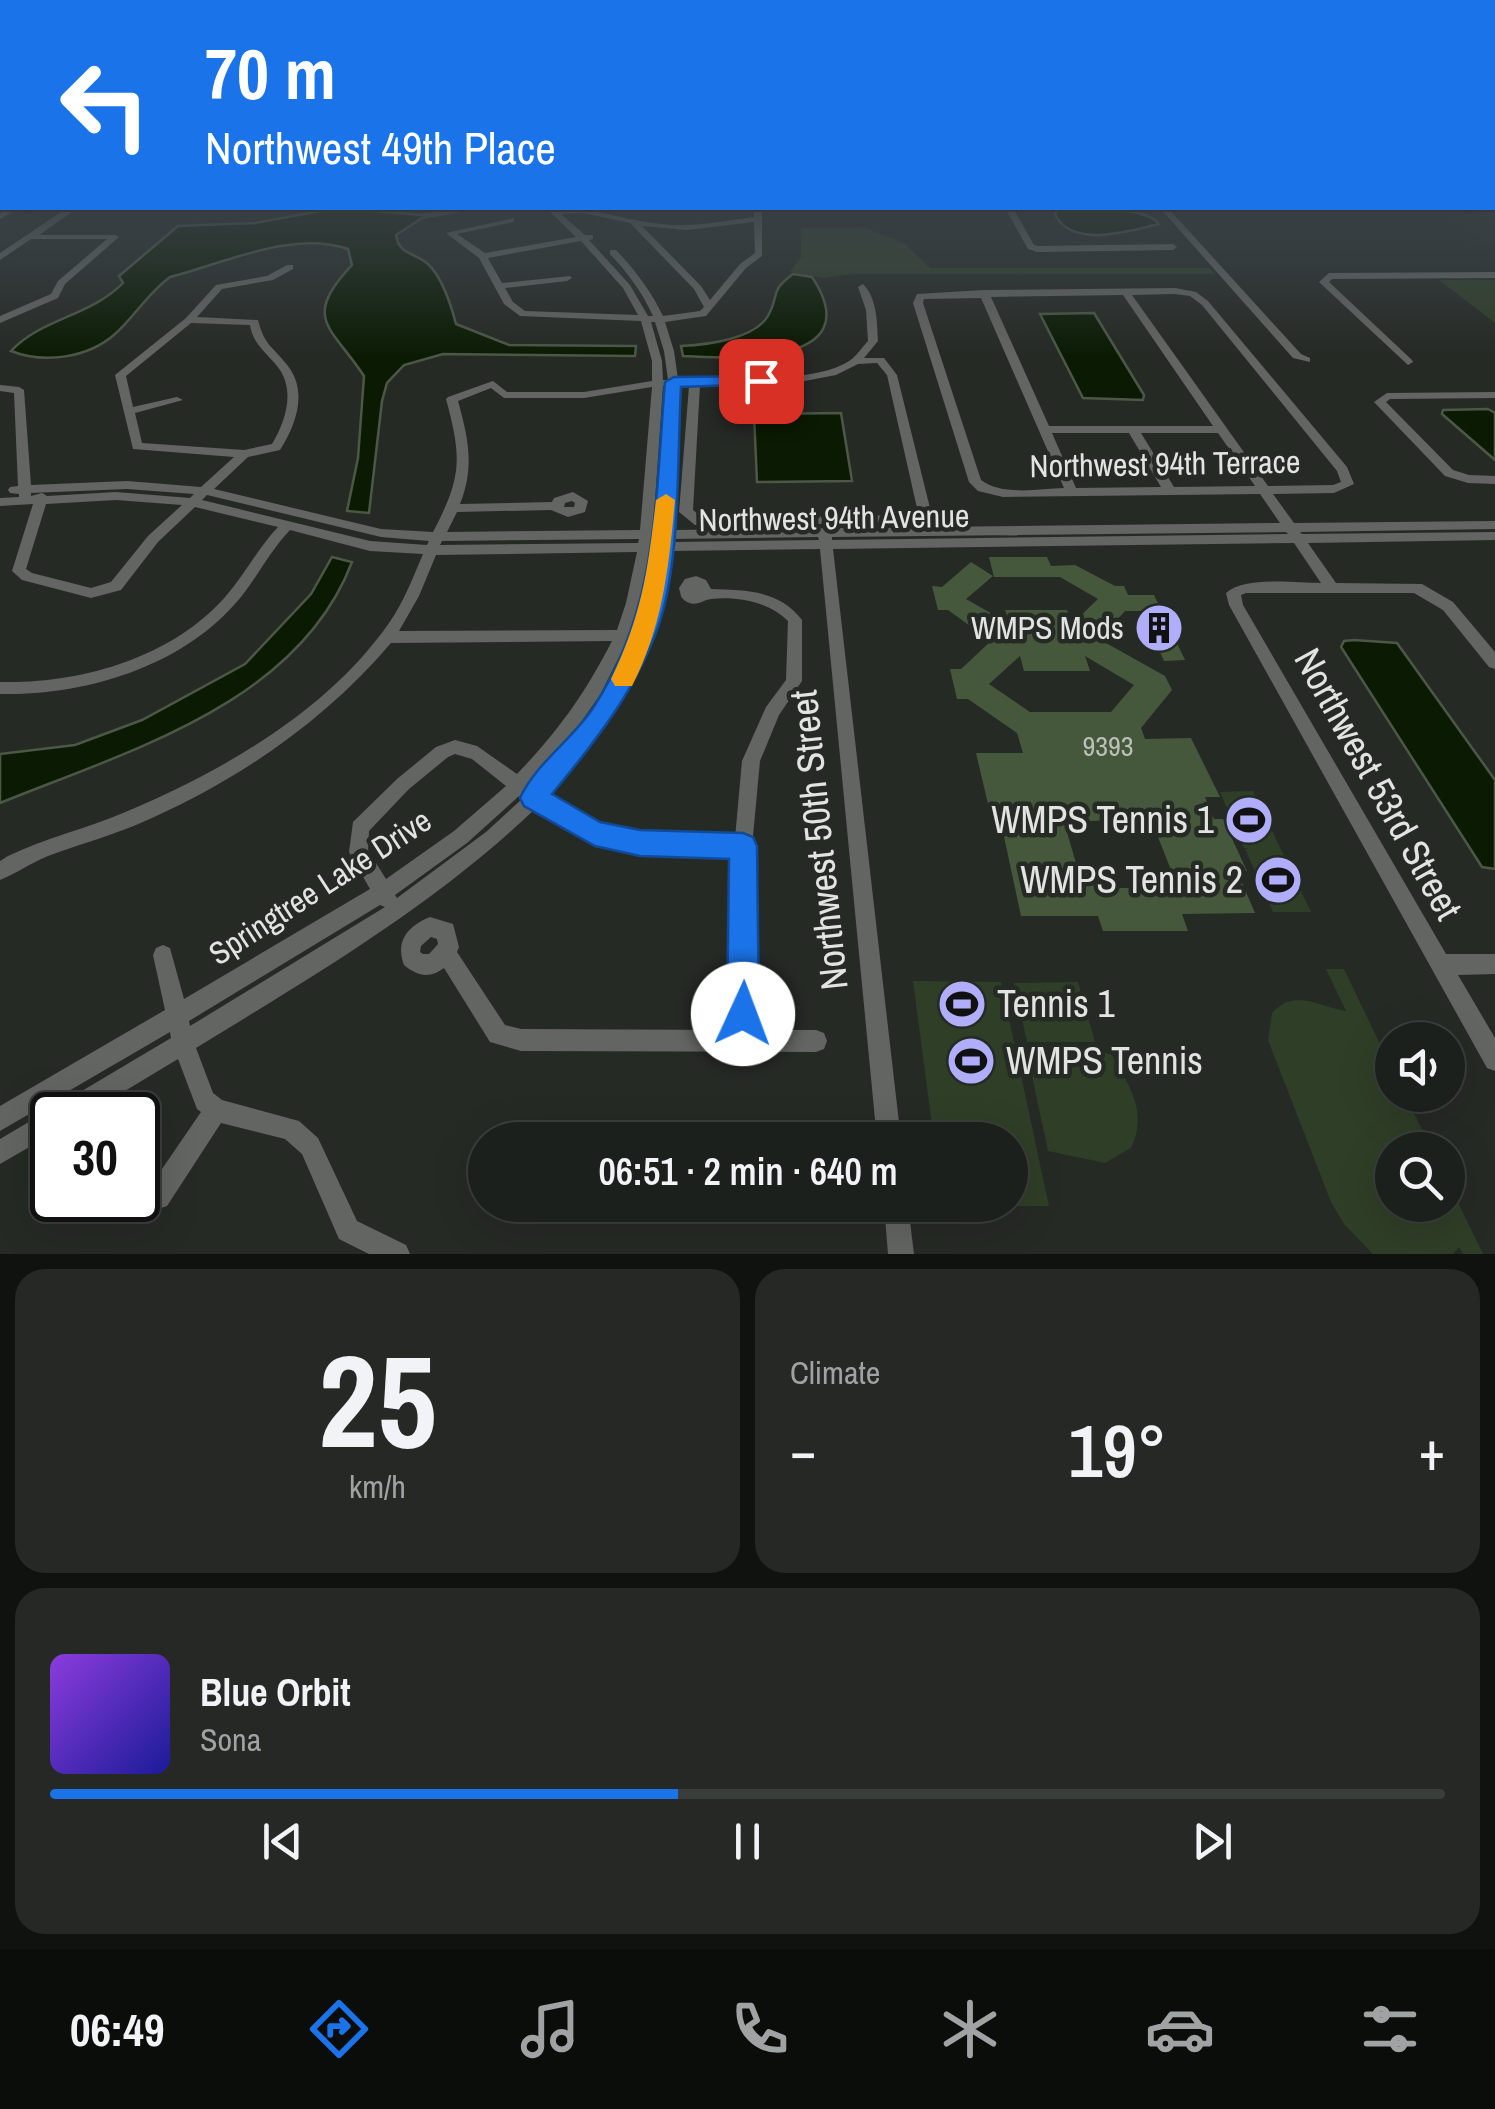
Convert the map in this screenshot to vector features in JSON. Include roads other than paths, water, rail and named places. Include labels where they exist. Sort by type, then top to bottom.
[{"type":"street","points":[[0,257],[25,240]]},
{"type":"street","points":[[0,268],[41,240]]},
{"type":"street","points":[[0,320],[55,296],[61,283],[113,240]]},
{"type":"street","points":[[460,240],[484,256],[510,304],[523,314],[545,318],[662,319],[703,314],[758,254],[758,240]]},
{"type":"street","points":[[484,256],[575,240]]},
{"type":"street","name":"Springtree Lake Drive","points":[[591,240],[618,272],[646,318],[658,382],[652,542]]},
{"type":"street","name":"Springtree Lake Drive","points":[[101,1092],[395,913],[484,846],[534,798],[602,716],[632,636],[634,599],[652,542],[674,382],[662,319],[636,277],[592,240]]},
{"type":"street","points":[[650,240],[698,288],[710,308]]},
{"type":"street","points":[[1027,240],[1037,249],[1173,247]]},
{"type":"street","points":[[1192,240],[1297,356],[1306,360]]},
{"type":"street","points":[[189,320],[255,322],[260,346],[286,368],[292,418],[276,447],[244,454],[137,446],[120,375],[189,320],[218,286],[270,278],[290,267]]},
{"type":"street","points":[[1408,362],[1324,282],[1329,276],[1495,275]]},
{"type":"street","points":[[501,286],[567,278]]},
{"type":"street","points":[[0,870],[42,848],[126,821],[257,750],[342,686],[388,637],[418,586],[453,508],[464,466],[452,398],[493,384],[504,395],[584,395],[658,382],[794,380],[832,373],[856,361],[873,342],[864,287]]},
{"type":"street","points":[[1072,493],[984,293],[1125,291],[1331,586],[1404,586],[1429,592],[1448,606],[1495,663]]},
{"type":"street","name":"Northwest 94th Terrace","points":[[984,293],[920,296],[918,303],[972,473],[982,488],[1003,493],[1072,493],[1334,489],[1348,484],[1344,470],[1193,294],[1125,291]]},
{"type":"street","points":[[695,382],[686,512],[690,518],[700,522],[915,519],[924,508],[892,375],[868,347]]},
{"type":"street","points":[[856,361],[880,360]]},
{"type":"street","points":[[0,388],[20,390],[24,494]]},
{"type":"street","points":[[1495,395],[1382,398],[1382,405],[1442,468],[1459,477],[1495,480]]},
{"type":"street","points":[[130,411],[177,400]]},
{"type":"street","points":[[1046,430],[1222,429]]},
{"type":"street","points":[[1134,431],[1170,491]]},
{"type":"street","points":[[42,498],[19,572],[90,592],[116,586],[152,538],[244,454]]},
{"type":"street","name":"Northwest 94th Avenue","points":[[0,502],[24,494],[127,485],[206,490],[435,544]]},
{"type":"street","name":"Northwest 94th Avenue","points":[[0,492],[42,498],[116,496],[193,502],[370,546],[1294,534],[1495,536]]},
{"type":"street","points":[[453,508],[556,506]]},
{"type":"street","points":[[0,688],[17,690],[83,680],[148,658],[185,638],[221,610],[246,581],[266,545],[300,515]]},
{"type":"street","name":"Northwest 94th Avenue","points":[[1294,534],[1495,525]]},
{"type":"street","name":"Northwest 50th Street","points":[[825,539],[887,1122]]},
{"type":"street","name":"Northwest 53rd Street","points":[[1331,586],[1244,588],[1233,594],[1495,1060]]},
{"type":"street","points":[[702,594],[766,598],[786,608],[796,620],[794,681],[772,712],[751,761],[743,846],[742,1042]]},
{"type":"street","points":[[388,637],[632,636]]},
{"type":"street","name":"Springtree Lake Drive","points":[[0,1120],[384,893],[435,856],[516,785],[578,712],[632,636]]},
{"type":"street","points":[[395,913],[358,852],[360,828],[442,752],[455,747],[477,752],[534,798],[595,833],[640,843],[743,846]]},
{"type":"street","points":[[446,953],[498,1034],[520,1040],[816,1041]]},
{"type":"street","points":[[163,955],[184,1043],[205,1102],[216,1110],[292,1129],[310,1146],[348,1230],[396,1254]]},
{"type":"street","points":[[1440,965],[1495,964]]},
{"type":"street","points":[[160,1194],[216,1110]]},
{"type":"street","points":[[0,1152],[30,1134]]},
{"type":"street","points":[[898,1222],[902,1254]]},
{"type":"place","name":"WMPS Mods","points":[[1159,628]]},
{"type":"place","name":"WMPS Tennis 1","points":[[1249,820]]},
{"type":"place","name":"WMPS Tennis 2","points":[[1278,880]]},
{"type":"place","name":"Tennis 1","points":[[962,1004]]},
{"type":"place","name":"WMPS Tennis","points":[[971,1061]]}]
